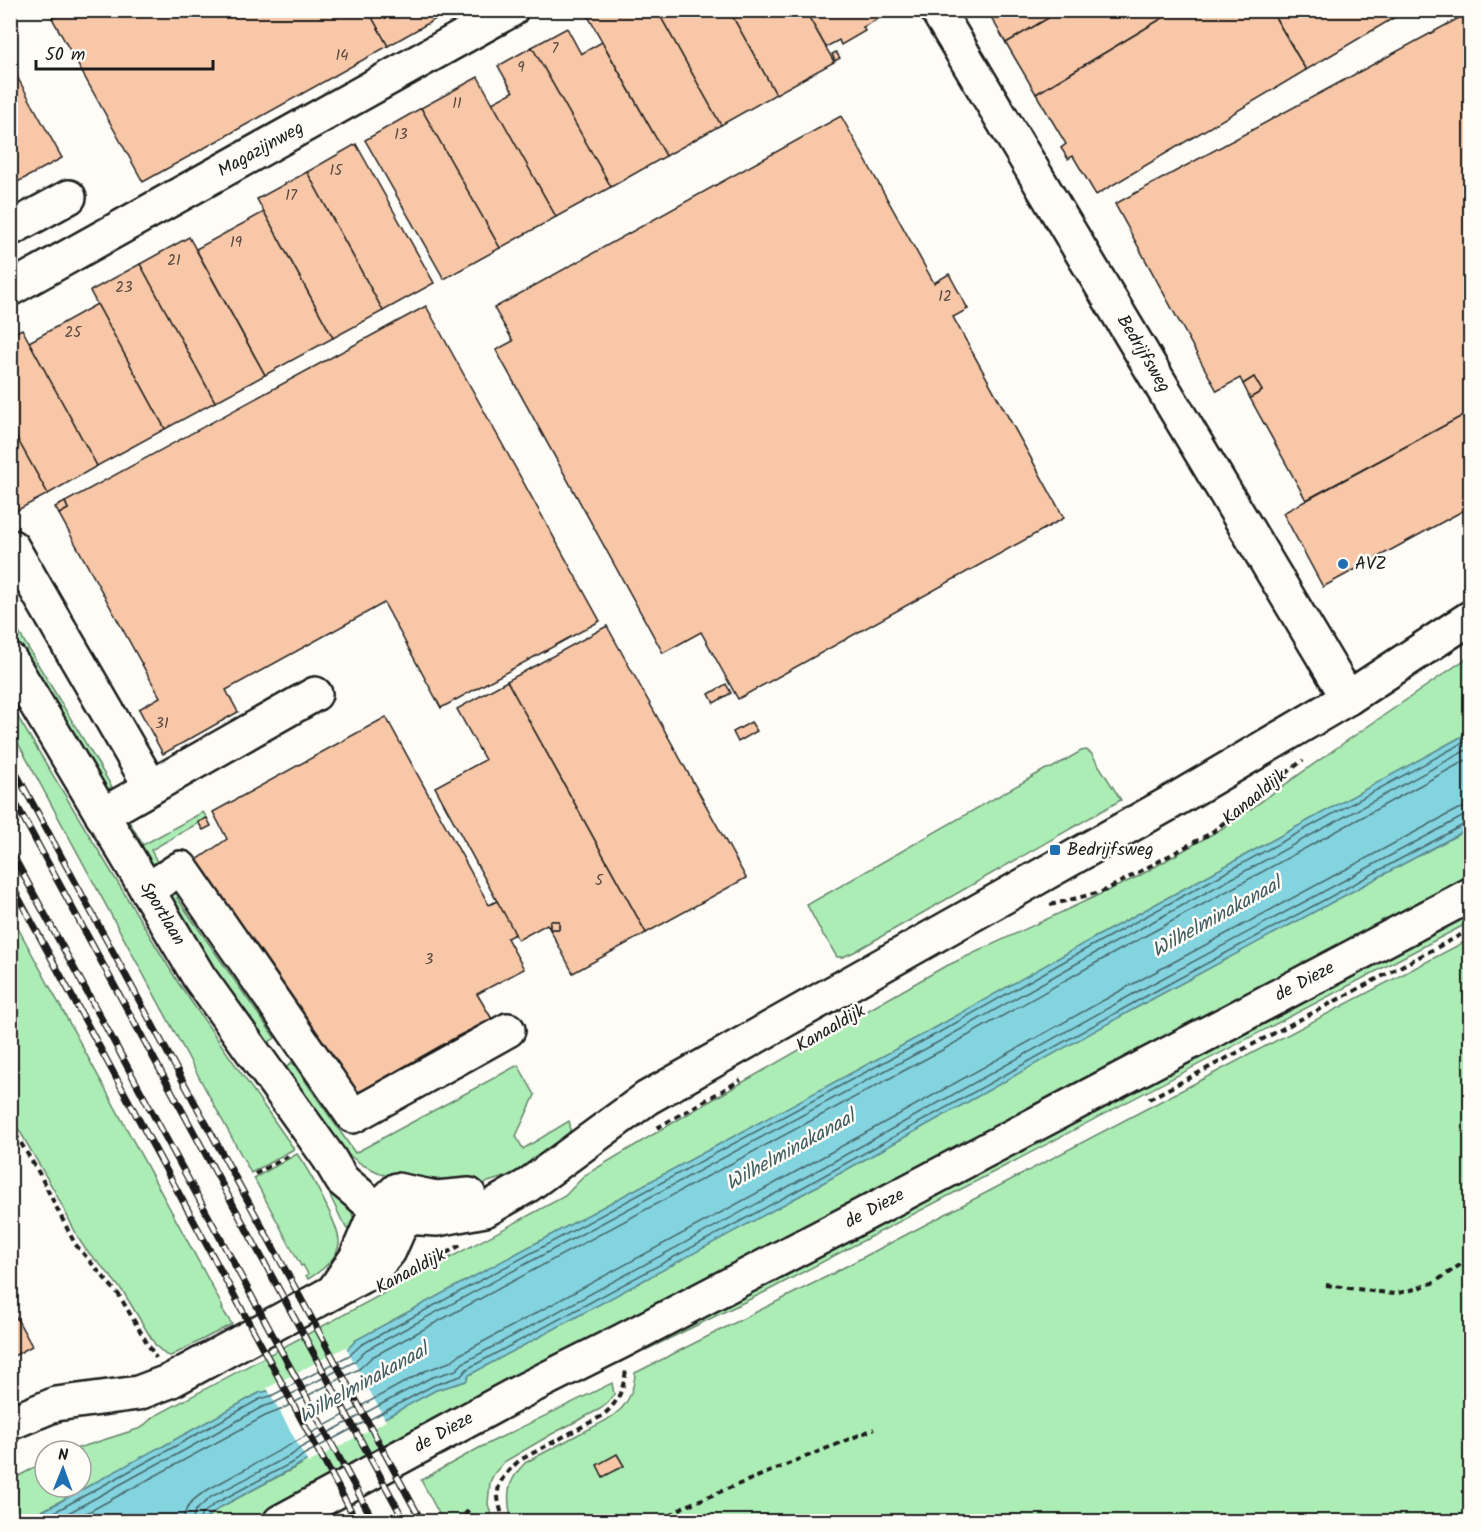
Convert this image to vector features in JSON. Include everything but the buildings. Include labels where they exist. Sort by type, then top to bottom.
[{"type":"street","name":"Magazijnweg","points":[[10,289],[125,209],[511,10]]},
{"type":"street","name":"Bedrijfsweg","points":[[937,10],[1348,698]]},
{"type":"street","points":[[10,230],[69,197]]},
{"type":"street","points":[[12,547],[151,787]]},
{"type":"street","name":"Kanaaldijk","points":[[10,1423],[56,1404],[138,1393],[170,1381],[373,1270],[389,1251],[393,1205],[437,1219],[485,1210],[527,1186],[647,1098],[1168,804],[1348,698],[1470,618]]},
{"type":"street","name":"Sportlaan","points":[[10,660],[199,977],[329,1158],[342,1180],[393,1205]]},
{"type":"street","points":[[102,815],[315,694]]},
{"type":"street","points":[[147,890],[181,868],[353,1116],[508,1030]]},
{"type":"street","name":"de Dieze","points":[[280,1521],[518,1393],[823,1236],[1470,895]]},
{"type":"street","points":[[262,1064],[300,1038]]},
{"type":"path","name":"Kanaaldijk","points":[[1048,905],[1104,891],[1211,833],[1307,757]]},
{"type":"path","points":[[647,1134],[741,1080]]},
{"type":"path","points":[[10,1125],[39,1173],[75,1244],[119,1295],[161,1366]]},
{"type":"path","points":[[255,1174],[290,1155]]},
{"type":"path","name":"Kanaaldijk","points":[[407,1274],[468,1241]]},
{"type":"path","points":[[1326,1285],[1395,1294],[1435,1282],[1470,1258]]},
{"type":"path","points":[[505,1521],[498,1503],[498,1491],[509,1470],[520,1460],[602,1416],[612,1408],[622,1390],[627,1367]]},
{"type":"path","points":[[662,1521],[683,1508],[874,1429]]},
{"type":"path","points":[[457,1521],[471,1509]]},
{"type":"green space","points":[[10,618],[112,787],[106,790],[94,780],[11,634]]},
{"type":"green space","points":[[1470,656],[1470,732],[1083,944],[935,1028],[356,1340],[347,1350],[268,1391],[259,1393],[93,1484],[93,1443],[141,1428],[153,1417],[565,1196],[585,1175],[942,968],[1137,877],[1228,825]]},
{"type":"green space","points":[[10,704],[179,984],[294,1149],[251,1173],[11,730]]},
{"type":"green space","points":[[1086,750],[1091,753],[1121,800],[854,952],[837,957],[807,905],[1046,769]]},
{"type":"green space","points":[[203,812],[207,818],[151,850],[158,865],[149,868],[126,825],[129,821],[143,845]]},
{"type":"green space","points":[[1470,828],[1470,883],[484,1398],[255,1521],[203,1522],[219,1508],[306,1460],[436,1390],[466,1381],[469,1375],[801,1195],[1141,1005]]},
{"type":"green space","points":[[176,887],[188,890],[177,898],[275,1038],[266,1044],[200,955],[168,894]]},
{"type":"green space","points":[[1470,909],[1470,922],[769,1290],[646,1350],[645,1347]]},
{"type":"green space","points":[[11,915],[232,1324],[171,1356],[166,1355],[156,1346],[124,1293],[80,1241],[54,1190],[11,1116]]},
{"type":"green space","points":[[1470,939],[1470,1521],[512,1522],[508,1497],[511,1483],[519,1470],[525,1463],[618,1412],[630,1396],[635,1373],[834,1273]]},
{"type":"green space","points":[[292,1062],[355,1153],[518,1065],[535,1095],[516,1136],[523,1149],[569,1121],[570,1131],[566,1140],[523,1169],[479,1185],[397,1181],[363,1165],[333,1142],[283,1071]]},
{"type":"green space","points":[[297,1154],[329,1212],[335,1225],[339,1244],[331,1260],[323,1269],[308,1279],[306,1275],[308,1274],[303,1265],[301,1266],[254,1178]]},
{"type":"green space","points":[[319,1172],[350,1205],[354,1231],[347,1229],[342,1221]]},
{"type":"green space","points":[[612,1383],[614,1394],[600,1409],[504,1462],[490,1482],[488,1504],[493,1521],[443,1521],[421,1480],[479,1448]]},
{"type":"green space","points":[[33,1468],[33,1499],[64,1499],[23,1521],[11,1522],[11,1480]]},
{"type":"water","name":"Wilhelminakanaal","points":[[1470,732],[1470,828],[1141,1005],[801,1195],[469,1375],[466,1381],[436,1390],[219,1508],[203,1521],[23,1522],[65,1499],[93,1499],[93,1484],[259,1393],[268,1391],[347,1350],[356,1340],[935,1028],[1083,944]]},
{"type":"pier","points":[[346,1347],[386,1421],[308,1463],[267,1388]]},
{"type":"railway","points":[[10,762],[422,1522]]},
{"type":"railway","points":[[10,793],[405,1522]]},
{"type":"railway","points":[[10,850],[374,1522]]},
{"type":"railway","points":[[10,882],[357,1522]]},
{"type":"place","name":"AVZ","points":[[1343,564]]},
{"type":"place","name":"Bedrijfsweg","points":[[1055,850]]}]
